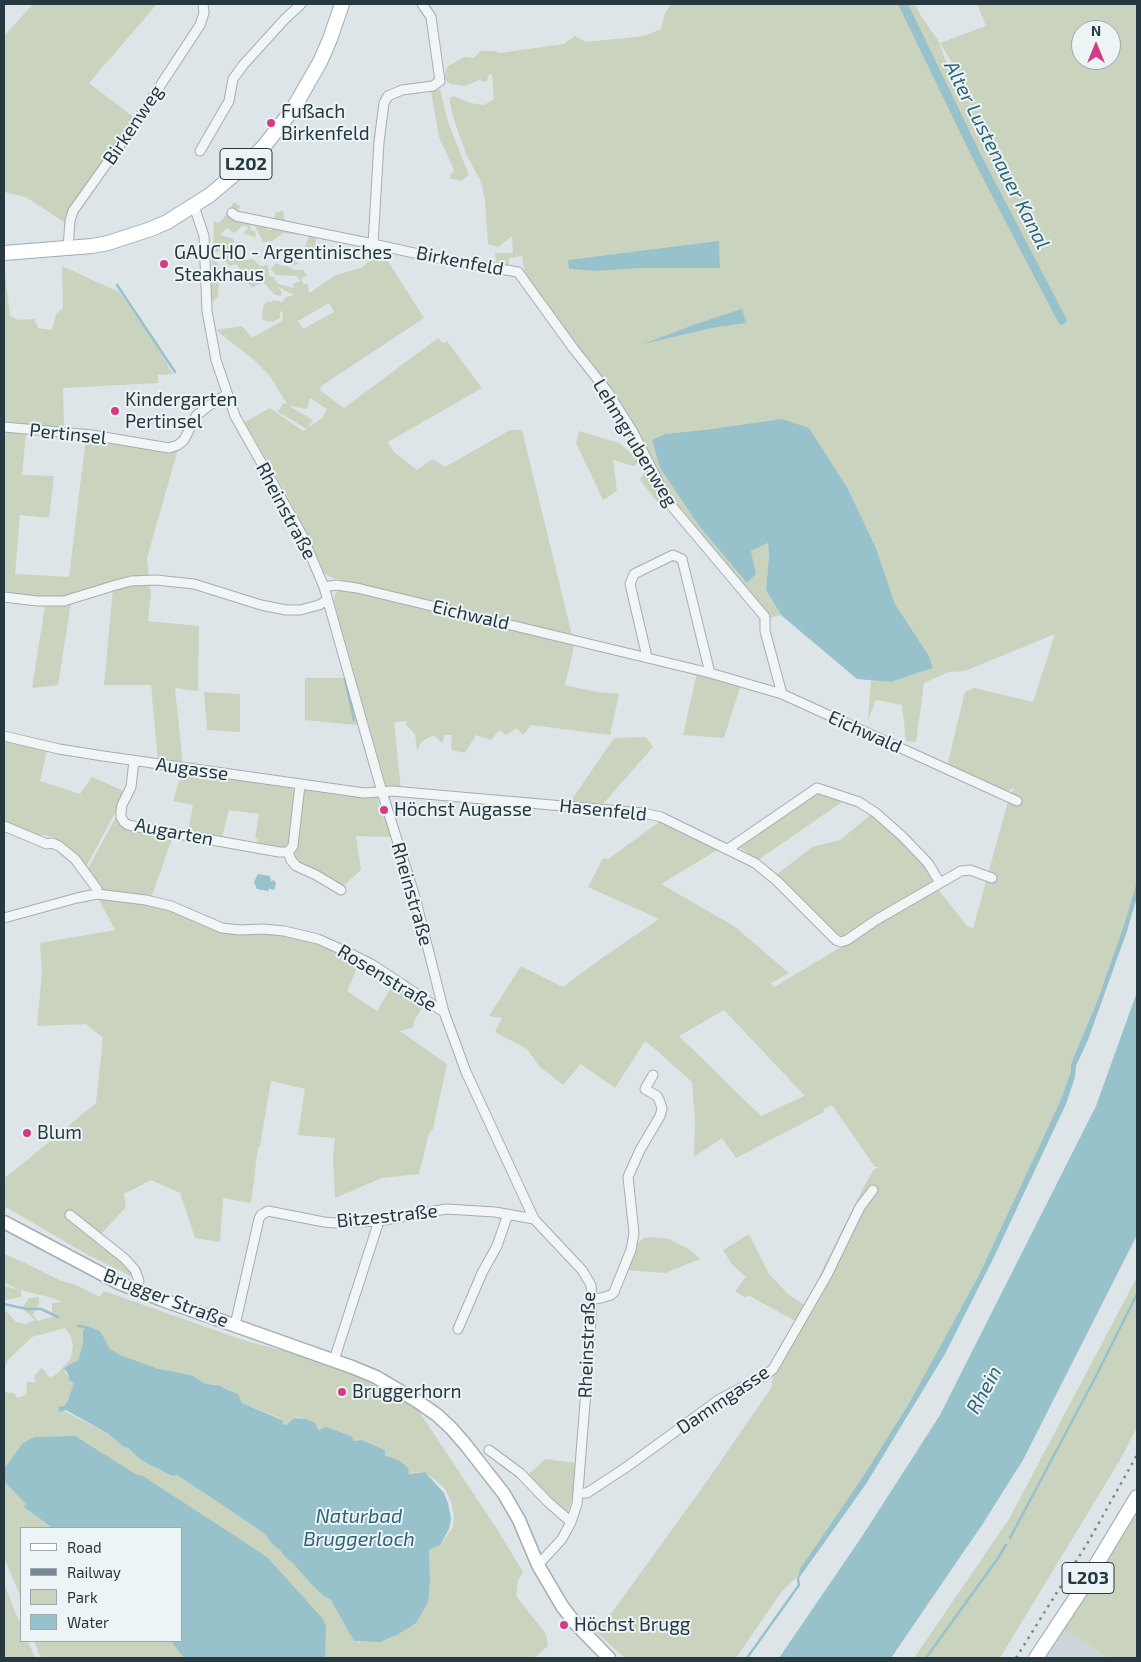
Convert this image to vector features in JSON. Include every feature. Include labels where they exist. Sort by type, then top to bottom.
[{"type":"main road","name":"L202","points":[[4,253],[108,243],[167,222],[210,195],[250,161],[293,109],[320,62],[342,4]]},
{"type":"main road","name":"Brugger Straße","points":[[4,1222],[136,1290],[334,1360],[376,1377],[402,1391],[437,1415],[465,1444],[504,1494],[519,1520],[538,1565],[562,1606],[609,1658]]},
{"type":"main road","name":"L203","points":[[1036,1658],[1081,1590],[1137,1497]]},
{"type":"street","name":"Birkenweg","points":[[68,248],[70,221],[73,212],[137,122],[200,25],[204,13],[203,4]]},
{"type":"street","points":[[200,151],[229,101],[233,79],[250,57],[301,4]]},
{"type":"street","points":[[373,244],[379,142],[384,103],[388,96],[402,90],[433,86],[440,81],[431,17],[422,4]]},
{"type":"street","name":"Rheinstraße","points":[[194,206],[204,236],[207,311],[210,336],[216,360],[227,394],[242,430],[302,535],[324,587],[382,792],[415,897],[444,1012],[466,1072],[534,1219],[582,1270],[590,1285],[592,1298],[578,1494],[571,1522],[562,1539],[538,1565]]},
{"type":"street","name":"Birkenfeld","points":[[232,214],[446,260],[518,272]]},
{"type":"street","name":"Lehmgrubenweg","points":[[518,272],[607,391],[633,432],[669,503],[766,617],[765,631],[782,694]]},
{"type":"street","name":"Pertinsel","points":[[4,427],[92,435],[169,448],[178,445],[184,440],[196,416],[227,394]]},
{"type":"street","points":[[647,657],[630,584],[634,574],[673,555],[682,559],[710,672]]},
{"type":"street","points":[[4,597],[37,601],[64,601],[116,585],[156,580],[194,584],[261,605],[286,610],[300,610],[319,605],[328,600]]},
{"type":"street","name":"Eichwald","points":[[324,587],[336,585],[357,588],[710,672],[782,694],[1017,801]]},
{"type":"street","name":"Augasse","points":[[4,736],[59,749],[134,761],[364,793],[382,792]]},
{"type":"street","name":"Augarten","points":[[134,761],[131,787],[122,805],[121,812],[124,822],[278,852],[288,852]]},
{"type":"street","points":[[300,785],[293,846],[288,852],[291,860],[296,866],[341,890]]},
{"type":"street","points":[[728,849],[817,788],[859,802],[876,813],[928,863],[940,883]]},
{"type":"street","name":"Hasenfeld","points":[[382,792],[392,791],[643,813],[660,817],[755,863],[778,881],[836,940],[841,942],[961,871],[970,870],[992,878]]},
{"type":"street","points":[[4,826],[46,844],[52,843],[59,846],[75,859],[97,889],[97,894]]},
{"type":"street","name":"Rosenstraße","points":[[4,918],[97,894],[171,906],[222,928],[284,931],[318,939],[374,966],[444,1012]]},
{"type":"street","points":[[592,1298],[601,1298],[614,1292],[631,1250],[634,1233],[628,1177],[662,1109],[656,1096],[645,1089],[653,1075]]},
{"type":"street","name":"Dammgasse","points":[[578,1494],[587,1493],[628,1466],[720,1399],[773,1369],[827,1275],[860,1207],[873,1190]]},
{"type":"street","name":"Bitzestraße","points":[[235,1325],[261,1215],[268,1211],[324,1222],[380,1221],[446,1209],[508,1214],[534,1219]]},
{"type":"street","points":[[70,1214],[124,1258],[135,1270],[139,1281],[136,1290]]},
{"type":"street","points":[[458,1329],[482,1273],[497,1246],[508,1214]]},
{"type":"street","points":[[334,1360],[380,1221]]},
{"type":"street","points":[[489,1450],[520,1474],[571,1522]]},
{"type":"shaded area","points":[[1060,1628],[1110,1658],[1040,1658]]},
{"type":"green space","points":[[33,4],[157,4],[89,83],[136,119],[67,224],[26,197],[4,192],[4,36]]},
{"type":"green space","points":[[671,4],[915,4],[940,43],[986,26],[977,4],[1137,4],[1137,881],[1125,922],[1098,999],[1071,1064],[1071,1072],[1059,1104],[979,1275],[908,1405],[862,1478],[800,1569],[796,1578],[782,1591],[736,1658],[625,1658],[597,1633],[705,1484],[771,1388],[775,1371],[797,1322],[748,1295],[746,1298],[736,1292],[746,1277],[731,1263],[723,1250],[749,1234],[769,1274],[788,1294],[805,1305],[873,1170],[879,1167],[875,1167],[832,1105],[823,1109],[824,1112],[736,1158],[722,1138],[694,1157],[695,1122],[692,1082],[645,1041],[615,1088],[581,1064],[563,1085],[539,1066],[527,1049],[495,1032],[502,1018],[489,1016],[521,966],[563,987],[659,919],[588,887],[603,858],[608,859],[662,820],[721,849],[661,884],[734,926],[789,973],[771,983],[774,987],[886,918],[938,889],[967,926],[973,929],[1008,801],[1014,787],[1010,790],[1001,791],[950,767],[948,762],[965,692],[974,688],[1033,702],[1055,634],[965,671],[949,672],[924,683],[916,742],[906,741],[902,705],[876,700],[868,720],[871,680],[891,682],[933,668],[929,656],[895,604],[876,548],[847,487],[809,428],[712,429],[665,434],[652,440],[660,468],[699,526],[747,583],[756,574],[751,551],[768,543],[769,556],[766,590],[781,615],[770,618],[745,591],[722,574],[722,561],[677,504],[659,504],[640,480],[652,461],[644,456],[634,466],[613,460],[617,491],[603,500],[576,443],[579,431],[619,443],[632,454],[635,444],[639,439],[546,308],[524,270],[522,256],[509,258],[509,272],[497,268],[495,253],[513,253],[512,236],[498,247],[488,244],[485,200],[481,182],[466,154],[453,117],[449,98],[454,96],[470,103],[484,105],[494,99],[492,76],[490,73],[486,82],[479,80],[465,86],[450,84],[444,78],[447,67],[464,57],[474,58],[480,51],[500,53],[564,44],[575,36],[586,42],[644,36],[661,29],[665,13]],"holes":[[[939,43],[940,43],[973,97],[958,92]],[[719,242],[720,268],[643,268],[598,271],[570,269],[568,260]],[[742,310],[745,323],[648,342],[693,325]],[[724,1010],[804,1096],[761,1116],[679,1036]]]},
{"type":"green space","points":[[440,89],[448,122],[469,175],[461,181],[449,178],[454,170],[439,137],[431,91]]},
{"type":"green space","points":[[234,202],[240,206],[236,219],[264,223],[268,230],[272,230],[276,212],[283,211],[287,231],[293,229],[316,237],[315,252],[306,254],[302,259],[294,259],[299,264],[292,265],[287,262],[287,259],[293,254],[303,252],[309,236],[283,233],[272,241],[263,242],[255,226],[251,225],[250,230],[255,231],[256,237],[244,234],[248,227],[243,225],[234,233],[227,228],[220,235],[234,239],[234,244],[226,251],[219,246],[219,251],[214,253],[214,261],[218,263],[219,276],[218,297],[213,302],[211,293],[214,221],[218,223],[223,219]]},
{"type":"green space","points":[[380,248],[386,253],[386,258],[424,318],[320,387],[321,391],[344,408],[438,338],[443,343],[447,341],[482,388],[388,442],[394,452],[417,470],[433,459],[445,467],[510,430],[522,430],[572,635],[494,618],[330,577],[324,573],[291,503],[245,422],[270,408],[303,431],[307,429],[278,412],[283,403],[287,404],[269,375],[254,360],[216,330],[242,326],[252,338],[282,321],[283,311],[280,312],[280,318],[272,322],[262,320],[263,307],[266,302],[272,302],[273,300],[282,302],[286,297],[294,295],[278,287],[281,291],[281,296],[275,295],[263,282],[252,288],[248,283],[253,272],[242,272],[236,264],[230,266],[224,260],[227,255],[246,260],[253,259],[260,266],[268,265],[269,276],[274,277],[278,284],[294,288],[293,284],[300,281],[297,276],[276,275],[271,269],[276,263],[288,266],[294,270],[303,270],[307,276],[301,278],[303,283],[308,285],[309,293],[336,275],[363,267]],"holes":[[[329,303],[334,312],[303,329],[298,321]],[[310,398],[327,409],[323,417],[308,428],[313,420],[289,406],[307,409]]]},
{"type":"green space","points":[[4,264],[10,316],[18,320],[34,319],[38,328],[52,330],[56,314],[63,308],[62,266],[119,292],[151,337],[173,374],[158,375],[158,383],[63,388],[64,430],[4,424]]},
{"type":"green space","points":[[4,430],[26,433],[22,475],[54,476],[49,518],[20,515],[15,574],[69,577],[86,438],[178,449],[147,558],[149,577],[68,597],[47,598],[4,593]]},
{"type":"green space","points":[[149,584],[151,592],[148,621],[199,626],[198,691],[175,688],[183,766],[158,762],[151,685],[104,685],[113,589]]},
{"type":"green space","points":[[345,589],[575,643],[565,685],[597,692],[619,694],[610,735],[531,725],[523,735],[517,728],[506,735],[499,730],[491,740],[476,735],[465,753],[451,750],[452,735],[445,735],[442,743],[434,735],[422,741],[417,751],[415,734],[405,724],[408,721],[394,722],[401,789],[386,786],[334,602],[335,594],[339,590],[344,591]]},
{"type":"green space","points":[[71,602],[58,685],[32,688],[45,606],[56,606]]},
{"type":"green space","points":[[697,673],[741,684],[724,738],[683,735]]},
{"type":"green space","points":[[305,678],[346,678],[358,722],[356,725],[305,720]]},
{"type":"green space","points":[[204,692],[240,694],[240,732],[207,730]]},
{"type":"green space","points":[[646,737],[653,747],[602,805],[570,802],[614,738]]},
{"type":"green space","points":[[4,740],[47,750],[40,781],[80,794],[92,777],[126,792],[85,869],[53,837],[44,835],[36,837],[4,823]]},
{"type":"green space","points":[[182,771],[293,788],[295,792],[289,844],[285,848],[280,849],[256,844],[258,839],[255,838],[259,814],[229,810],[222,837],[188,832],[193,805],[173,801]]},
{"type":"green space","points":[[307,789],[377,798],[384,819],[386,818],[391,837],[356,836],[361,870],[342,887],[296,861],[295,854],[303,792]]},
{"type":"green space","points":[[824,793],[845,800],[758,860],[739,847],[813,794]]},
{"type":"green space","points":[[873,813],[915,853],[934,877],[935,881],[846,937],[840,937],[834,935],[776,875],[812,847],[840,840]]},
{"type":"green space","points":[[117,815],[119,820],[173,836],[151,898],[104,892],[99,889],[86,872]]},
{"type":"green space","points":[[98,898],[155,905],[255,933],[299,937],[330,947],[360,961],[347,991],[377,1011],[394,983],[425,1003],[414,1021],[414,1027],[400,1031],[447,1064],[433,1129],[429,1133],[419,1174],[382,1178],[335,1198],[333,1157],[335,1138],[298,1135],[305,1089],[271,1081],[260,1147],[258,1147],[251,1203],[223,1198],[220,1242],[195,1238],[180,1193],[151,1180],[124,1194],[126,1207],[101,1234],[69,1211],[65,1214],[113,1252],[134,1275],[133,1277],[88,1255],[4,1206],[4,1178],[96,1103],[103,1038],[86,1024],[37,1026],[42,972],[40,943],[115,930]]},
{"type":"green space","points":[[644,1238],[669,1239],[689,1249],[700,1259],[665,1273],[625,1270],[638,1243]]},
{"type":"green space","points":[[4,1254],[100,1297],[104,1291],[246,1341],[326,1362],[414,1404],[497,1529],[523,1572],[518,1580],[516,1596],[546,1634],[548,1646],[534,1658],[41,1658],[34,1642],[182,1642],[182,1527],[20,1527],[20,1595],[4,1558],[4,1392],[13,1393],[18,1398],[26,1395],[27,1382],[36,1382],[34,1376],[42,1368],[50,1378],[57,1374],[71,1358],[73,1345],[70,1335],[65,1328],[32,1337],[8,1360],[4,1370],[4,1309],[16,1322],[26,1324],[35,1320],[22,1308],[29,1298],[39,1297],[39,1304],[33,1315],[38,1321],[52,1317],[52,1303],[62,1302],[21,1290],[21,1297],[4,1300],[4,1286],[20,1290],[4,1283]],"holes":[[[98,1330],[110,1349],[120,1355],[159,1369],[191,1375],[206,1384],[221,1386],[238,1394],[242,1403],[280,1418],[283,1424],[286,1425],[293,1418],[298,1417],[316,1423],[319,1430],[326,1427],[351,1436],[354,1441],[362,1440],[384,1450],[385,1456],[400,1461],[408,1470],[408,1473],[425,1472],[445,1489],[451,1502],[454,1516],[453,1527],[440,1545],[429,1550],[430,1585],[397,1635],[389,1639],[354,1641],[332,1600],[325,1597],[311,1584],[292,1562],[273,1545],[265,1534],[177,1475],[172,1476],[141,1460],[107,1433],[58,1408],[64,1406],[71,1393],[74,1383],[64,1371],[78,1361],[83,1343],[83,1333]]]},
{"type":"green space","points":[[1137,1277],[1137,1427],[1123,1455],[1000,1658],[914,1658],[1009,1519]]},
{"type":"green space","points":[[545,1459],[576,1463],[572,1501],[568,1511],[561,1509],[527,1476]]},
{"type":"green space","points":[[1137,1503],[1137,1654],[1136,1658],[1110,1658],[1060,1628]]},
{"type":"green space","points":[[4,1584],[20,1624],[20,1642],[28,1642],[35,1658],[4,1658]]},
{"type":"water","points":[[719,241],[720,268],[643,268],[598,271],[569,269],[568,260]]},
{"type":"water","points":[[742,309],[746,323],[712,328],[643,344],[693,325]]},
{"type":"water","points":[[782,419],[809,428],[847,487],[876,548],[895,604],[929,656],[933,668],[891,682],[857,679],[781,615],[766,590],[769,556],[768,543],[751,551],[756,574],[747,583],[699,526],[660,468],[652,440],[665,434]]},
{"type":"water","points":[[258,874],[270,876],[271,882],[274,880],[276,884],[274,890],[270,889],[270,887],[268,891],[257,889],[254,882]]},
{"type":"water","points":[[1137,881],[1137,897],[1127,931],[1088,1040],[1076,1066],[1075,1077],[1066,1104],[994,1257],[945,1354],[866,1484],[799,1578],[797,1578],[800,1569],[862,1478],[908,1405],[979,1275],[1059,1104],[1071,1072],[1071,1064],[1098,999],[1125,922]]},
{"type":"water","name":"Rhein","points":[[1137,992],[1137,1235],[1023,1460],[982,1525],[891,1658],[779,1658],[861,1538],[940,1415],[1096,1106]]},
{"type":"water","name":"Naturbad Bruggerloch","points":[[87,1326],[100,1331],[110,1349],[120,1355],[159,1369],[191,1375],[206,1384],[219,1385],[238,1394],[242,1403],[282,1420],[283,1424],[286,1425],[294,1418],[306,1419],[316,1423],[319,1430],[326,1427],[351,1436],[354,1441],[362,1440],[385,1450],[385,1456],[400,1461],[408,1468],[409,1474],[425,1472],[444,1493],[451,1519],[449,1529],[440,1545],[429,1550],[430,1580],[428,1602],[416,1623],[397,1635],[380,1642],[354,1641],[332,1600],[325,1597],[311,1584],[292,1562],[273,1545],[265,1534],[177,1475],[172,1476],[141,1460],[107,1433],[66,1410],[60,1412],[58,1407],[64,1406],[68,1400],[74,1383],[69,1380],[64,1368],[78,1361],[83,1343],[83,1331]]},
{"type":"water","points":[[75,1436],[137,1475],[143,1476],[267,1557],[323,1619],[326,1627],[325,1658],[184,1658],[172,1642],[182,1642],[182,1527],[52,1527],[24,1507],[26,1504],[4,1481],[4,1469],[23,1443],[35,1437]]},
{"type":"waterway","name":"Alter Lustenauer Kanal","points":[[903,4],[978,159],[1062,320]]},
{"type":"waterway","points":[[117,285],[175,372]]},
{"type":"waterway","points":[[345,679],[354,720]]},
{"type":"waterway","points":[[1010,1538],[1095,1378],[1137,1294]]},
{"type":"waterway","points":[[4,1304],[27,1309],[41,1309],[58,1317]]},
{"type":"waterway","points":[[78,1326],[85,1327]]},
{"type":"waterway","points":[[926,1658],[1006,1545]]},
{"type":"waterway","points":[[747,1658],[799,1585],[798,1579]]},
{"type":"railway","points":[[1016,1658],[1087,1544],[1137,1455]]},
{"type":"place","name":"Fußach Birkenfeld","points":[[271,123]]},
{"type":"place","name":"GAUCHO - Argentinisches Steakhaus","points":[[164,264]]},
{"type":"place","name":"Kindergarten Pertinsel","points":[[115,411]]},
{"type":"place","name":"Höchst Augasse","points":[[384,810]]},
{"type":"place","name":"Blum","points":[[27,1133]]},
{"type":"place","name":"Bruggerhorn","points":[[342,1392]]},
{"type":"place","name":"Höchst Brugg","points":[[564,1625]]}]
